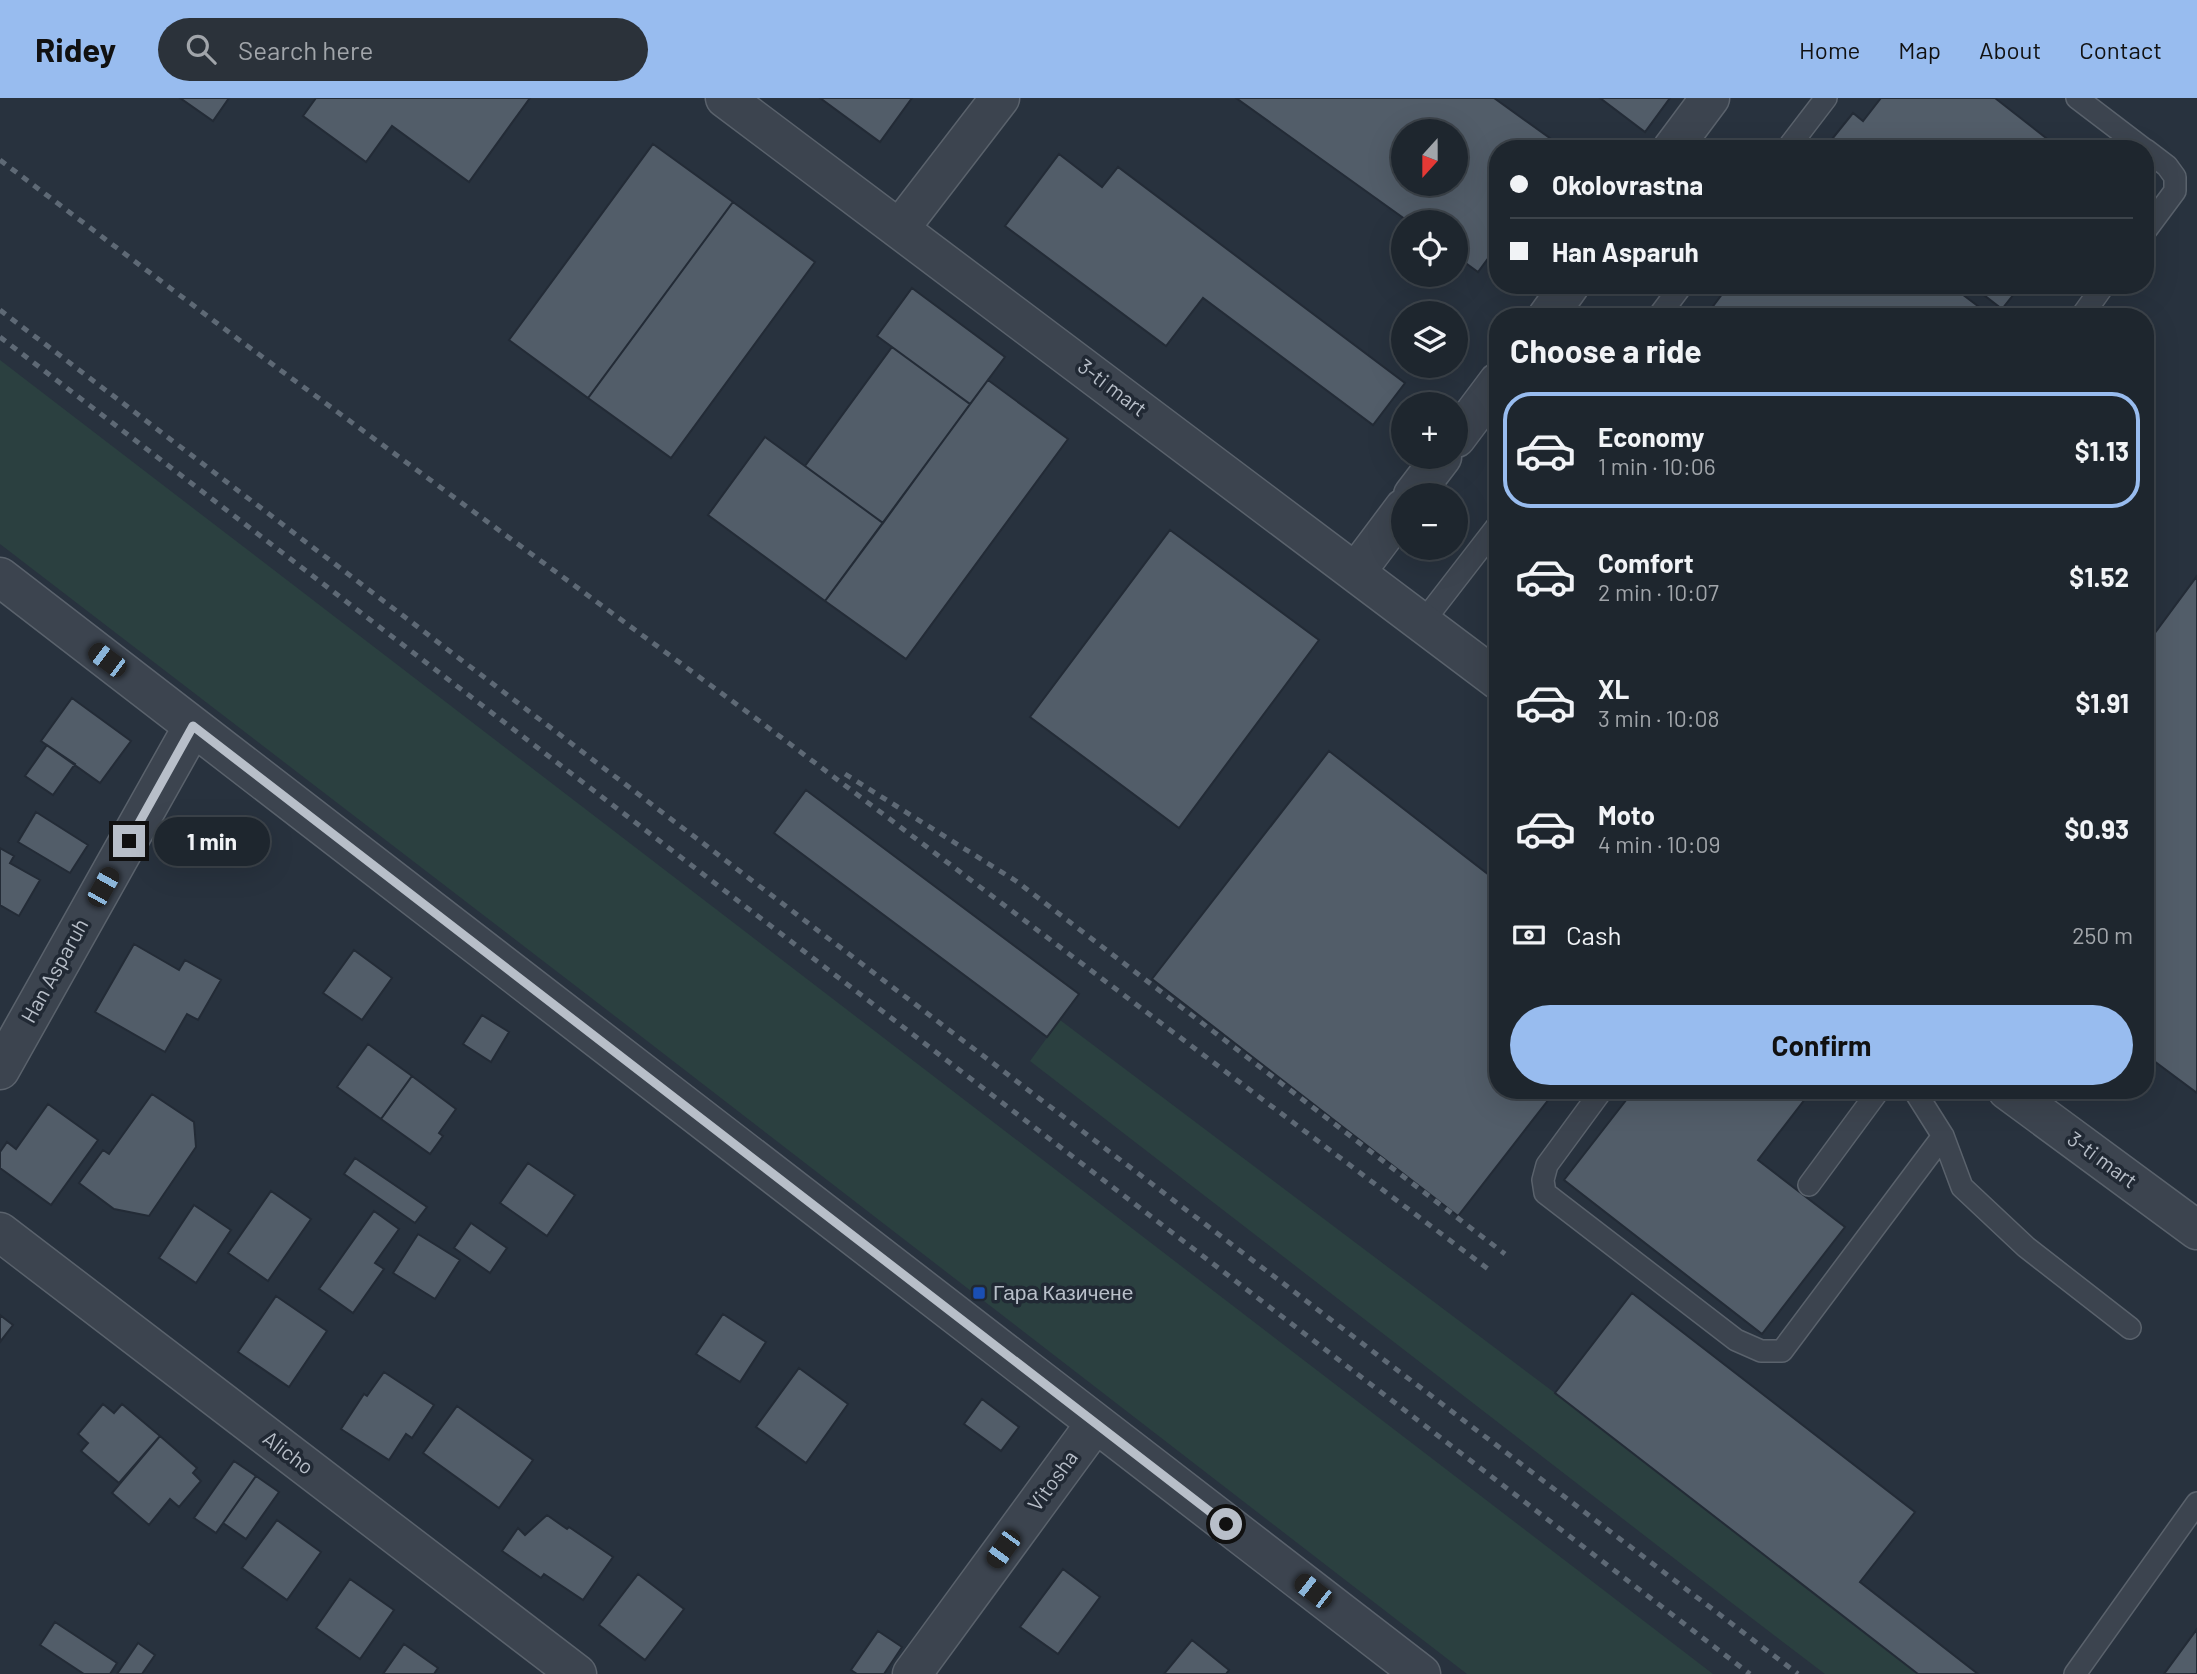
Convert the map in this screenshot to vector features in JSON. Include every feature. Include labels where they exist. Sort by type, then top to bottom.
[{"type":"street","name":"3-ti mart","points":[[725,98],[1489,673]]},
{"type":"street","points":[[900,228],[1000,98]]},
{"type":"street","points":[[1679,140],[1710,98]]},
{"type":"street","points":[[1468,422],[1489,394]]},
{"type":"street","points":[[1422,483],[1433,469]]},
{"type":"street","points":[[1356,572],[1391,525]]},
{"type":"street","points":[[0,577],[1421,1674]]},
{"type":"street","name":"Han Asparuh","points":[[0,1070],[193,726]]},
{"type":"street","name":"3-ti mart","points":[[2019,1099],[2197,1230]]},
{"type":"street","name":"Alicho","points":[[0,1232],[577,1674]]},
{"type":"street","name":"Vitosha","points":[[912,1674],[1095,1424]]},
{"type":"lane","points":[[1794,140],[1826,98]]},
{"type":"lane","points":[[2077,98],[2133,140]]},
{"type":"lane","points":[[2154,156],[2167,166],[2175,177],[2175,191],[2154,219]]},
{"type":"lane","points":[[1423,622],[1489,537]]},
{"type":"lane","points":[[1595,1099],[1547,1165],[1543,1180],[1545,1193],[1736,1340],[1761,1351],[1782,1351],[1943,1136]]},
{"type":"lane","points":[[1809,1185],[1872,1099]]},
{"type":"lane","points":[[1920,1099],[1943,1136],[1962,1187],[2026,1247],[2130,1328]]},
{"type":"lane","points":[[2074,1674],[2197,1503]]},
{"type":"green space","points":[[0,360],[1713,1674],[1467,1674],[0,544]]},
{"type":"green space","points":[[1060,1020],[1555,1393],[1918,1674],[1825,1674],[1030,1061]]},
{"type":"building","points":[[180,98],[229,98],[213,121]]},
{"type":"building","points":[[316,98],[530,98],[469,182],[392,126],[366,162],[303,116]]},
{"type":"building","points":[[820,98],[912,98],[880,142]]},
{"type":"building","points":[[1236,98],[1494,98],[1552,140],[1489,140],[1489,257],[1478,272],[1468,265],[1468,210],[1392,210]]},
{"type":"building","points":[[1600,98],[1670,98],[1645,132]]},
{"type":"building","points":[[1881,98],[1995,98],[2049,140],[1831,140],[1853,113],[1863,121]]},
{"type":"building","points":[[653,144],[733,202],[588,398],[509,340]]},
{"type":"building","points":[[1059,154],[1102,187],[1118,167],[1391,372],[1391,378],[1398,378],[1405,383],[1398,392],[1391,392],[1391,401],[1373,425],[1203,298],[1166,346],[1005,226]]},
{"type":"building","points":[[733,202],[815,262],[671,458],[588,398]]},
{"type":"building","points":[[912,288],[1005,357],[970,404],[877,336]]},
{"type":"building","points":[[1722,294],[1962,294],[1980,308],[1712,308]]},
{"type":"building","points":[[1983,294],[2014,294],[2001,308]]},
{"type":"building","points":[[892,347],[970,404],[883,523],[805,466]]},
{"type":"building","points":[[988,380],[1068,439],[906,659],[825,601]]},
{"type":"building","points":[[765,437],[883,523],[825,601],[708,515]]},
{"type":"building","points":[[1170,530],[1319,640],[1179,828],[1030,717]]},
{"type":"building","points":[[2197,576],[2197,1093],[2154,1061],[2154,634]]},
{"type":"building","points":[[72,698],[131,741],[100,783],[41,741]]},
{"type":"building","points":[[47,745],[75,764],[53,795],[25,776]]},
{"type":"building","points":[[1329,751],[1489,875],[1489,1099],[1549,1099],[1458,1216],[1152,979]]},
{"type":"building","points":[[806,790],[1079,994],[1047,1037],[774,833]]},
{"type":"building","points":[[36,812],[88,845],[70,873],[18,842]]},
{"type":"building","points":[[0,848],[14,856],[10,863],[40,880],[19,916],[0,905]]},
{"type":"building","points":[[134,944],[179,970],[185,960],[221,980],[198,1020],[187,1014],[165,1052],[95,1012]]},
{"type":"building","points":[[354,950],[392,978],[362,1020],[323,993]]},
{"type":"building","points":[[482,1015],[509,1032],[491,1062],[463,1044]]},
{"type":"building","points":[[368,1044],[412,1076],[381,1119],[337,1087]]},
{"type":"building","points":[[412,1076],[456,1109],[439,1133],[443,1136],[430,1154],[381,1119]]},
{"type":"building","points":[[152,1094],[194,1122],[196,1147],[149,1216],[114,1209],[79,1183],[103,1150],[109,1154]]},
{"type":"building","points":[[1627,1099],[1805,1099],[1758,1160],[1845,1227],[1762,1334],[1564,1180]]},
{"type":"building","points":[[48,1104],[98,1140],[51,1205],[0,1168],[0,1152],[7,1142],[16,1149]]},
{"type":"building","points":[[355,1158],[427,1207],[415,1223],[344,1174]]},
{"type":"building","points":[[528,1163],[575,1195],[547,1236],[500,1203]]},
{"type":"building","points":[[271,1191],[311,1219],[268,1281],[228,1253]]},
{"type":"building","points":[[194,1205],[231,1230],[196,1283],[159,1258]]},
{"type":"building","points":[[374,1211],[399,1229],[375,1263],[384,1269],[353,1313],[319,1289]]},
{"type":"building","points":[[471,1223],[507,1248],[490,1273],[454,1248]]},
{"type":"building","points":[[418,1234],[460,1260],[435,1299],[393,1273]]},
{"type":"building","points":[[1632,1293],[1915,1512],[1860,1582],[1978,1674],[1918,1674],[1555,1393]]},
{"type":"building","points":[[276,1296],[327,1331],[289,1387],[238,1352]]},
{"type":"building","points":[[723,1314],[766,1342],[740,1382],[696,1354]]},
{"type":"building","points":[[0,1315],[13,1325],[0,1342]]},
{"type":"building","points":[[799,1368],[848,1404],[806,1463],[756,1427]]},
{"type":"building","points":[[384,1372],[434,1405],[412,1438],[406,1434],[389,1460],[341,1429],[364,1394],[367,1396]]},
{"type":"building","points":[[982,1399],[1019,1427],[1001,1451],[964,1424]]},
{"type":"building","points":[[103,1404],[114,1413],[122,1404],[160,1436],[119,1483],[81,1451],[88,1443],[78,1434]]},
{"type":"building","points":[[457,1406],[533,1460],[499,1508],[423,1453]]},
{"type":"building","points":[[160,1436],[197,1468],[193,1473],[201,1481],[179,1507],[170,1499],[149,1525],[112,1493]]},
{"type":"building","points":[[234,1461],[256,1476],[216,1533],[194,1518]]},
{"type":"building","points":[[256,1476],[279,1492],[246,1539],[223,1523]]},
{"type":"building","points":[[547,1515],[613,1557],[583,1600],[544,1574],[541,1578],[502,1551],[518,1528],[525,1535]]},
{"type":"building","points":[[277,1520],[321,1552],[287,1600],[242,1568]]},
{"type":"building","points":[[1063,1569],[1100,1597],[1058,1654],[1020,1627]]},
{"type":"building","points":[[638,1574],[684,1609],[645,1660],[599,1625]]},
{"type":"building","points":[[350,1579],[394,1610],[360,1659],[316,1628]]},
{"type":"building","points":[[55,1622],[117,1663],[110,1674],[84,1674],[40,1645]]},
{"type":"building","points":[[2197,1629],[2197,1674],[2164,1674]]},
{"type":"building","points":[[878,1631],[902,1647],[884,1674],[857,1674],[851,1670]]},
{"type":"building","points":[[1192,1640],[1229,1670],[1226,1674],[1164,1674]]},
{"type":"building","points":[[138,1643],[155,1655],[142,1674],[117,1674]]},
{"type":"building","points":[[404,1644],[438,1668],[434,1674],[383,1674]]},
{"type":"railway","points":[[0,160],[242,342],[758,720],[1492,1272]]},
{"type":"railway","points":[[0,310],[1798,1674]]},
{"type":"railway","points":[[0,337],[1750,1674]]},
{"type":"railway","points":[[845,774],[1016,881],[1505,1254]]},
{"type":"place","name":"Гара Казичене","points":[[979,1293]]},
{"type":"route","points":[[129,841],[193,726],[1226,1524]]}]
